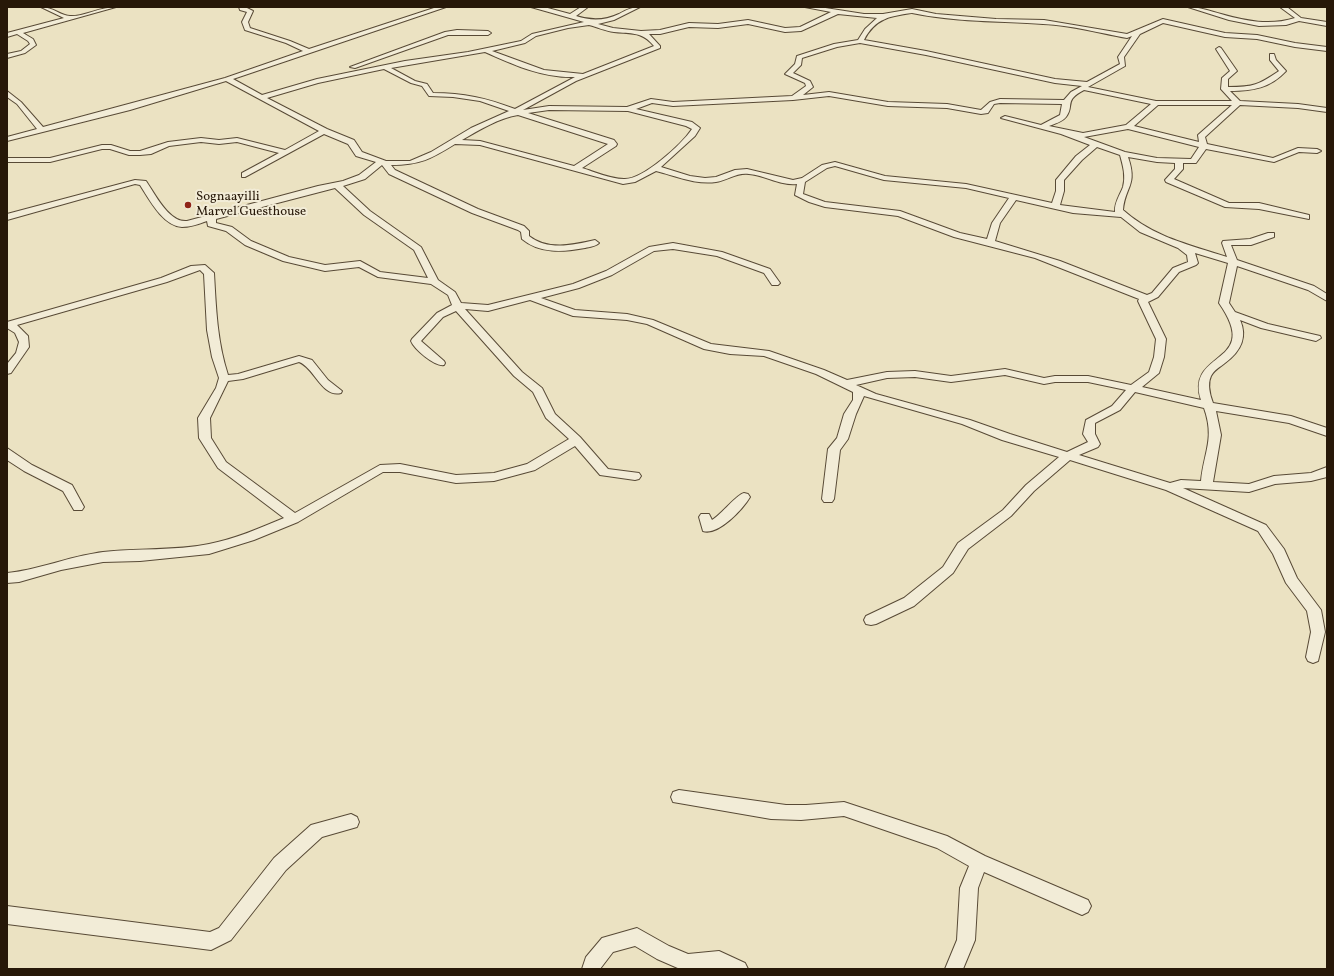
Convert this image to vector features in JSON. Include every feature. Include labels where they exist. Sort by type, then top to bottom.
[{"type":"street","points":[[44,7],[70,20]]},
{"type":"street","points":[[7,35],[70,20],[113,7]]},
{"type":"street","points":[[242,7],[242,9],[250,11],[245,19],[246,29],[288,42],[310,52]]},
{"type":"street","points":[[7,139],[127,108],[227,79],[443,7]]},
{"type":"street","points":[[534,7],[546,8],[612,30],[641,33],[660,32],[689,25],[718,26],[748,22],[774,29],[801,29],[836,12]]},
{"type":"street","points":[[571,16],[585,7]]},
{"type":"street","points":[[317,81],[523,42],[534,35],[564,27],[612,20],[637,7]]},
{"type":"street","points":[[808,7],[864,16],[886,16],[912,11],[936,16],[996,21],[1044,22],[1113,35],[1137,34]]},
{"type":"street","points":[[860,41],[866,31],[886,16],[903,7]]},
{"type":"street","points":[[1191,7],[1268,26],[1283,25],[1299,19]]},
{"type":"street","points":[[1283,7],[1299,19],[1327,24]]},
{"type":"street","points":[[1044,126],[1062,119],[1066,111],[1066,102],[1073,93],[1115,72],[1123,65],[1121,57],[1137,34],[1156,22],[1164,21],[1225,35],[1257,37],[1295,45],[1327,49]]},
{"type":"street","points":[[262,97],[317,81],[447,33],[459,31],[473,34],[488,33]]},
{"type":"street","points":[[7,56],[23,52],[33,45],[31,40],[18,33]]},
{"type":"street","points":[[227,79],[324,131],[351,142],[359,154],[382,162],[411,163],[434,154],[453,142],[515,113],[574,80],[658,47],[650,37],[641,33]]},
{"type":"street","points":[[793,98],[810,87],[808,82],[788,74],[798,65],[799,57],[836,45],[860,41],[919,51],[1055,81],[1085,86],[1156,103],[1277,104],[1327,110]]},
{"type":"street","points":[[1220,49],[1234,71],[1226,78],[1224,89]]},
{"type":"street","points":[[486,50],[508,61],[532,69],[566,76],[591,74]]},
{"type":"street","points":[[1224,89],[1250,89],[1262,85],[1283,71],[1273,60],[1272,55]]},
{"type":"street","points":[[385,67],[413,82],[425,85],[431,95],[453,95],[481,99],[515,113],[611,142],[613,144],[574,170]]},
{"type":"street","points":[[1224,89],[1238,103]]},
{"type":"street","points":[[7,93],[19,103],[42,131]]},
{"type":"street","points":[[628,109],[652,101],[673,104],[793,98],[830,94],[888,104],[947,106],[980,112],[985,111],[992,103],[1000,101],[1066,102]]},
{"type":"street","points":[[1277,104],[1320,101]]},
{"type":"street","points":[[1128,127],[1156,103]]},
{"type":"street","points":[[1204,146],[1201,137],[1204,133],[1238,103]]},
{"type":"street","points":[[453,142],[480,143],[574,170],[623,182],[630,182],[641,178],[655,168],[692,134],[696,128],[689,124],[628,109],[549,108],[533,109],[515,113]]},
{"type":"street","points":[[1005,118],[1063,132],[1097,143],[1123,154],[1157,160],[1193,160],[1204,146]]},
{"type":"street","points":[[1063,132],[1083,135],[1128,127],[1204,146],[1274,160],[1298,150],[1317,151]]},
{"type":"street","points":[[245,175],[324,131]]},
{"type":"street","points":[[7,160],[50,160],[102,147],[111,147],[129,153],[148,152],[168,144],[201,140],[219,142],[241,140],[284,152]]},
{"type":"street","points":[[1054,206],[1060,191],[1060,180],[1079,158],[1097,143]]},
{"type":"street","points":[[1123,154],[1128,167],[1127,185],[1119,211],[1135,225],[1179,244],[1311,288],[1327,298]]},
{"type":"street","points":[[1179,161],[1179,169],[1169,180],[1183,187],[1228,204],[1259,206],[1306,217]]},
{"type":"street","points":[[9,215],[135,182],[144,184],[158,206],[178,224],[192,223],[212,219],[321,188],[337,185],[375,170],[382,162]]},
{"type":"street","points":[[382,162],[392,172],[475,211],[521,228],[525,231],[525,237],[531,244],[543,247],[571,248],[595,244]]},
{"type":"street","points":[[655,168],[696,179],[711,181],[745,170],[758,172],[772,179],[801,181],[828,164],[835,164],[884,178],[966,186],[1091,213],[1123,215]]},
{"type":"street","points":[[801,181],[799,195],[810,201],[834,207],[898,214],[952,234],[1030,254],[1094,277],[1147,299]]},
{"type":"street","points":[[337,185],[367,213],[418,249],[434,282]]},
{"type":"street","points":[[990,243],[996,223],[1014,197]]},
{"type":"street","points":[[212,219],[211,224],[229,229],[248,243],[286,260],[325,268],[337,268],[360,264],[378,274],[434,282],[452,294],[457,306],[518,374],[538,390],[550,416],[576,440],[604,472],[635,476]]},
{"type":"street","points":[[1208,486],[1207,472],[1215,428],[1207,404],[1204,378],[1211,369],[1235,349],[1239,336],[1238,324],[1224,303],[1233,262],[1226,243],[1251,242],[1270,235]]},
{"type":"street","points":[[871,620],[909,602],[948,570],[963,546],[1007,513],[1030,488],[1068,456],[1094,444],[1089,434],[1090,422],[1102,414],[1116,408],[1133,388],[1154,373],[1159,356],[1161,339],[1143,301],[1156,295],[1176,270],[1193,263],[1191,254],[1179,244]]},
{"type":"street","points":[[440,363],[417,344],[416,341],[440,315],[457,306],[488,308],[576,286],[609,273],[652,249],[673,246],[734,258],[743,264],[767,271],[775,283]]},
{"type":"street","points":[[8,325],[111,294],[164,280],[194,268],[202,267],[209,273],[212,330],[217,357],[224,378],[221,388],[204,418],[205,438],[222,465],[294,518]]},
{"type":"street","points":[[528,297],[550,303],[573,313],[628,317],[650,322],[708,347],[730,351],[765,354],[820,372],[859,390],[887,400],[966,422],[1006,437],[1170,487],[1262,528],[1279,552],[1291,580],[1314,610],[1322,626],[1318,632],[1313,657]]},
{"type":"street","points":[[1232,314],[1265,326],[1316,338]]},
{"type":"street","points":[[7,371],[20,356],[25,346],[24,336],[20,330],[8,325]]},
{"type":"street","points":[[224,378],[239,377],[299,359],[308,362],[324,382],[337,391]]},
{"type":"street","points":[[845,384],[887,375],[915,374],[951,379],[1004,372],[1044,381],[1055,379],[1088,379],[1207,404],[1226,410],[1291,420],[1327,432]]},
{"type":"street","points":[[828,499],[834,449],[842,439],[850,414],[858,400],[859,390]]},
{"type":"street","points":[[7,578],[19,577],[61,565],[103,556],[140,556],[209,549],[250,537],[294,518],[380,469],[390,466],[430,475],[457,479],[504,476],[532,466],[576,440]]},
{"type":"street","points":[[7,452],[11,457],[28,468],[68,488],[78,507]]},
{"type":"street","points":[[1170,487],[1181,484],[1249,488],[1274,480],[1311,477],[1324,474],[1327,471]]},
{"type":"street","points":[[705,517],[707,528],[732,513],[744,497]]},
{"type":"street","points":[[679,797],[744,807],[802,813],[830,809],[844,809],[941,842],[979,862],[1082,906]]},
{"type":"street","points":[[7,914],[211,941],[225,934],[280,864],[317,830],[351,822]]},
{"type":"street","points":[[954,969],[966,940],[970,888],[979,862]]},
{"type":"street","points":[[591,969],[592,963],[608,944],[637,937],[662,953],[688,963],[719,960],[739,969]]},
{"type":"place","name":"Sognaayilli Marvel Guesthouse","points":[[188,205]]}]
